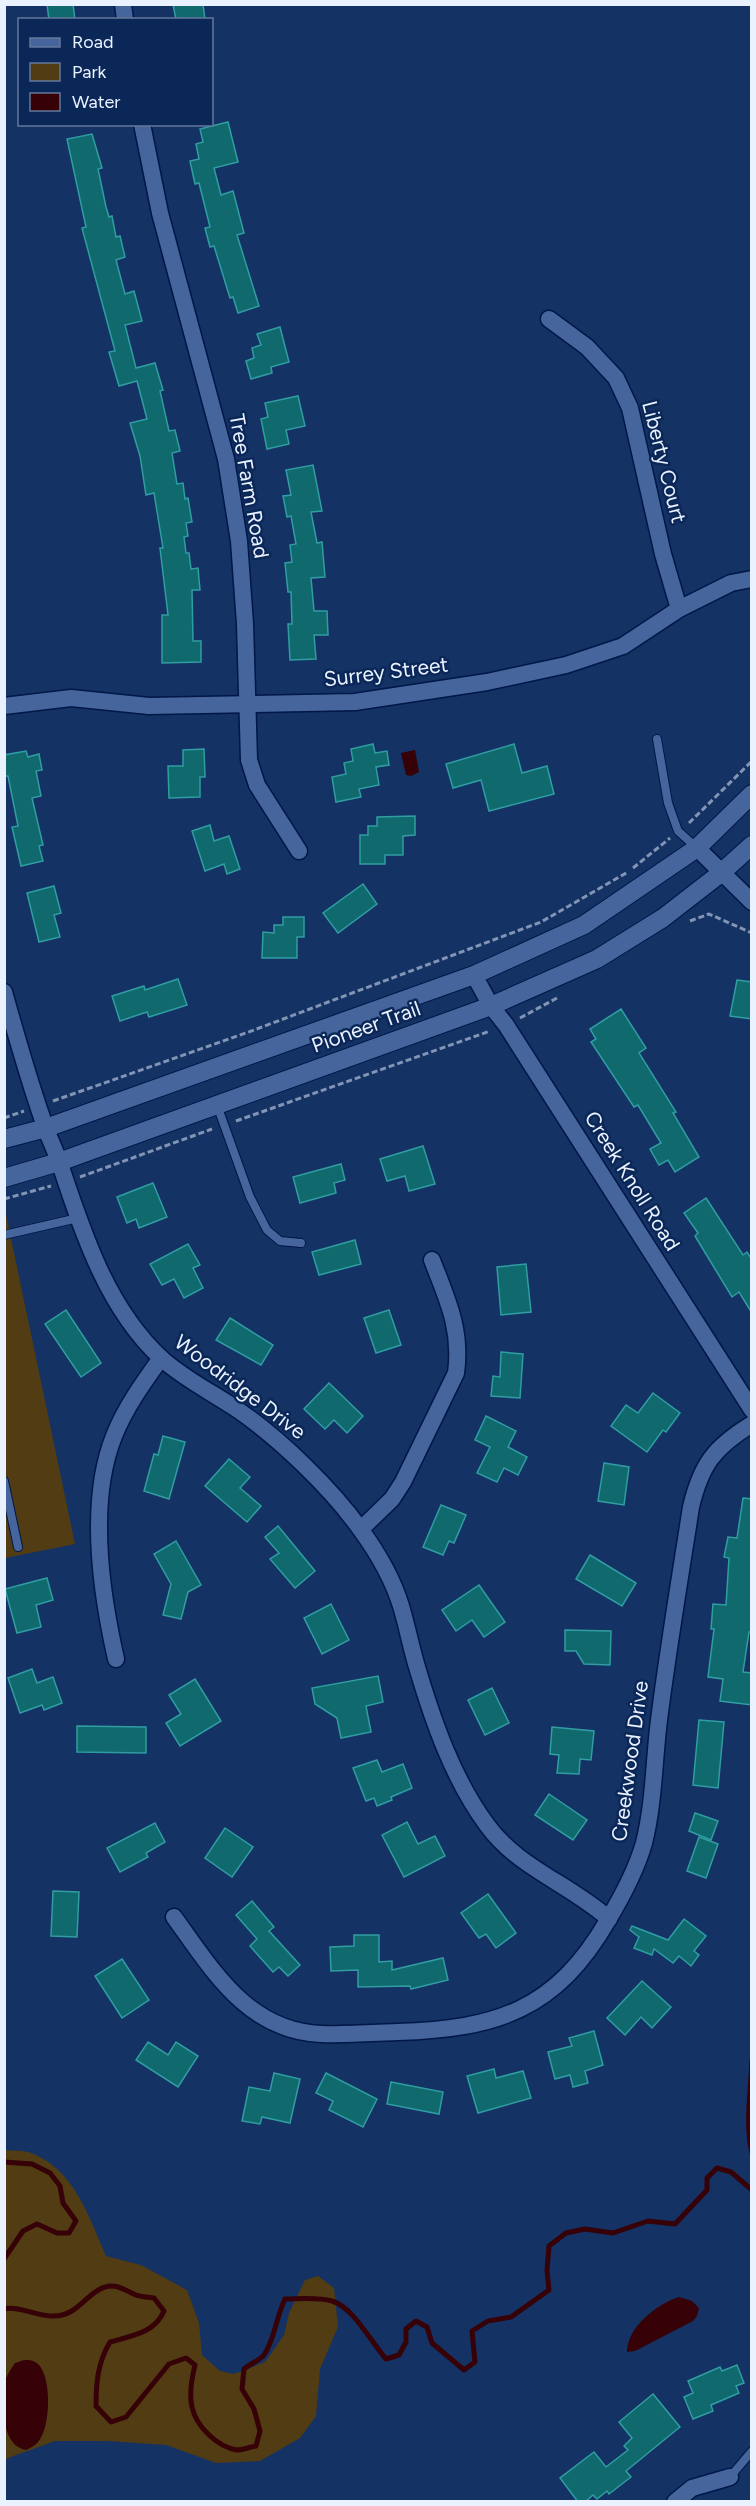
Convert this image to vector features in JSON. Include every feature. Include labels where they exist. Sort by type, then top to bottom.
[{"type":"main road","name":"Pioneer Trail","points":[[4,1139],[46,1128],[474,975],[584,925],[697,848],[752,794]]},
{"type":"main road","name":"Pioneer Trail","points":[[4,1178],[59,1162],[491,1006],[597,959],[663,918],[721,873],[752,845]]},
{"type":"street","name":"Tree Farm Road","points":[[142,126],[163,224],[226,459],[239,541],[245,624],[249,760],[257,785],[299,851]]},
{"type":"street","name":"Liberty Court","points":[[549,320],[586,347],[609,370],[616,378],[625,398],[632,418],[663,554],[679,609]]},
{"type":"street","name":"Surrey Street","points":[[4,706],[71,698],[149,706],[356,702],[487,682],[566,666],[623,646],[679,609],[731,583],[752,579]]},
{"type":"street","points":[[697,848],[752,903]]},
{"type":"street","name":"Creek Knoll Road","points":[[474,975],[491,1006],[506,1025],[752,1410]]},
{"type":"street","name":"Woodridge Drive","points":[[4,992],[46,1128],[78,1218],[106,1284],[131,1322],[161,1358],[239,1410],[277,1440],[313,1474],[361,1529],[390,1580],[400,1605],[434,1721],[454,1768],[487,1825],[510,1851],[542,1874],[591,1903],[609,1919]]},
{"type":"street","points":[[361,1529],[392,1499],[404,1482],[456,1372],[459,1353],[457,1329],[432,1260]]},
{"type":"street","points":[[116,1659],[108,1623],[102,1571],[101,1498],[104,1468],[113,1438],[125,1412],[161,1358]]},
{"type":"street","name":"Creekwood Drive","points":[[174,1917],[226,1987],[245,2007],[294,2030],[319,2034],[423,2031],[462,2026],[500,2017],[553,1990],[577,1967],[595,1942],[633,1875],[644,1841],[649,1812],[659,1720],[696,1485],[703,1468],[716,1450],[752,1424]]},
{"type":"street","points":[[675,2502],[692,2488],[730,2477]]},
{"type":"lane","points":[[657,739],[668,803],[678,831],[697,848]]},
{"type":"lane","points":[[217,1105],[250,1197],[267,1230],[280,1241],[301,1242]]},
{"type":"lane","points":[[4,1234],[78,1218]]},
{"type":"lane","points":[[4,1481],[18,1547]]},
{"type":"lane","points":[[730,2477],[752,2451]]},
{"type":"path","points":[[4,1118],[246,1034],[541,922],[630,870],[678,831],[752,761]]},
{"type":"path","points":[[686,922],[709,914],[752,933]]},
{"type":"green space","points":[[4,1205],[75,1544],[5,1558],[4,1558]]},
{"type":"green space","points":[[5,2150],[28,2152],[44,2159],[57,2169],[78,2195],[106,2256],[141,2265],[187,2290],[199,2323],[202,2355],[220,2371],[234,2374],[265,2362],[284,2335],[289,2313],[305,2280],[318,2276],[334,2288],[338,2327],[320,2369],[316,2416],[300,2438],[260,2461],[216,2463],[166,2445],[108,2441],[55,2441],[5,2461]]},
{"type":"water","points":[[415,750],[419,772],[411,776],[406,775],[401,753]]},
{"type":"water","points":[[679,2297],[692,2301],[699,2308],[693,2321],[635,2351],[627,2352],[628,2343],[638,2325],[653,2311]]},
{"type":"water","points":[[24,2360],[38,2364],[43,2371],[48,2391],[47,2415],[42,2435],[35,2445],[26,2450],[18,2447],[12,2441],[3,2413],[4,2384],[7,2375],[15,2363]]},
{"type":"building","points":[[47,4],[73,4],[75,18],[49,18]]},
{"type":"building","points":[[173,4],[203,4],[205,18],[176,18]]},
{"type":"building","points":[[228,122],[238,162],[214,168],[221,195],[233,191],[244,233],[237,235],[259,306],[238,313],[233,297],[230,298],[214,246],[210,247],[205,228],[210,227],[199,183],[195,184],[190,161],[199,159],[196,144],[203,142],[200,129]]},
{"type":"building","points":[[92,134],[102,168],[98,169],[106,207],[109,217],[112,216],[116,237],[120,236],[125,257],[116,260],[125,294],[134,291],[142,321],[125,325],[136,368],[155,363],[163,390],[160,391],[169,431],[175,430],[180,451],[172,453],[177,484],[183,483],[192,522],[186,523],[188,536],[184,537],[191,569],[198,568],[200,590],[192,590],[193,641],[201,641],[201,662],[162,663],[162,615],[168,615],[160,548],[163,548],[154,493],[146,495],[140,456],[130,423],[147,419],[137,381],[119,386],[109,352],[115,351],[82,228],[86,227],[67,139]]},
{"type":"building","points":[[280,327],[289,362],[271,367],[272,373],[251,379],[246,361],[254,358],[252,348],[261,345],[257,334]]},
{"type":"building","points":[[298,396],[305,426],[286,430],[289,444],[267,449],[261,419],[268,417],[265,403]]},
{"type":"building","points":[[313,465],[322,511],[311,512],[317,543],[322,542],[325,577],[311,578],[314,611],[327,611],[328,635],[314,635],[316,659],[290,660],[288,624],[292,624],[291,592],[288,592],[285,563],[292,562],[290,545],[296,544],[291,516],[287,517],[283,496],[291,495],[286,470]]},
{"type":"building","points":[[373,744],[375,753],[387,751],[389,765],[376,767],[379,785],[359,789],[361,797],[336,802],[332,777],[346,774],[344,763],[353,761],[351,749]]},
{"type":"building","points":[[514,744],[522,773],[547,766],[554,794],[489,811],[481,780],[453,788],[446,764]]},
{"type":"building","points":[[204,749],[205,777],[200,777],[200,797],[169,798],[168,766],[183,766],[183,750]]},
{"type":"building","points":[[26,751],[28,757],[39,754],[42,770],[36,771],[41,796],[32,798],[43,845],[39,846],[43,861],[21,866],[12,827],[18,826],[8,776],[4,776],[4,755]]},
{"type":"building","points":[[415,816],[415,835],[403,836],[403,855],[385,855],[385,864],[360,864],[360,835],[368,835],[368,826],[377,826],[377,817]]},
{"type":"building","points":[[210,825],[214,841],[229,836],[240,869],[227,874],[224,864],[205,871],[192,831]]},
{"type":"building","points":[[363,884],[377,904],[338,933],[323,913]]},
{"type":"building","points":[[54,886],[61,913],[54,915],[60,937],[39,942],[27,893]]},
{"type":"building","points":[[283,917],[304,917],[304,937],[297,937],[297,958],[262,958],[263,932],[274,933],[274,925],[283,925]]},
{"type":"building","points":[[178,979],[187,1005],[149,1017],[147,1012],[120,1021],[112,996],[144,986],[145,990]]},
{"type":"building","points":[[737,980],[752,982],[752,1019],[730,1016]]},
{"type":"building","points":[[621,1009],[646,1048],[639,1053],[676,1112],[673,1113],[699,1157],[675,1172],[668,1160],[659,1165],[650,1149],[661,1143],[638,1105],[634,1107],[591,1042],[596,1039],[590,1029]]},
{"type":"building","points":[[423,1146],[435,1184],[409,1191],[405,1176],[387,1181],[380,1159]]},
{"type":"building","points":[[341,1164],[345,1180],[334,1183],[336,1193],[300,1203],[293,1177]]},
{"type":"building","points":[[153,1183],[167,1217],[139,1228],[136,1219],[127,1223],[117,1197]]},
{"type":"building","points":[[706,1198],[743,1255],[747,1252],[752,1260],[752,1313],[739,1292],[732,1297],[695,1236],[698,1233],[684,1213]]},
{"type":"building","points":[[355,1240],[361,1264],[319,1275],[312,1252]]},
{"type":"building","points":[[188,1244],[200,1265],[193,1268],[203,1288],[184,1298],[174,1279],[162,1285],[150,1264]]},
{"type":"building","points":[[526,1264],[531,1312],[501,1315],[497,1267]]},
{"type":"building","points":[[66,1310],[101,1363],[81,1377],[45,1324]]},
{"type":"building","points":[[389,1310],[401,1345],[376,1353],[364,1318]]},
{"type":"building","points":[[230,1318],[273,1345],[261,1365],[216,1340]]},
{"type":"building","points":[[501,1352],[523,1354],[520,1398],[491,1396],[493,1376],[500,1377]]},
{"type":"building","points":[[329,1383],[363,1416],[347,1433],[334,1420],[325,1429],[304,1409]]},
{"type":"building","points":[[653,1393],[680,1413],[666,1432],[663,1430],[647,1452],[611,1426],[626,1405],[638,1413]]},
{"type":"building","points":[[486,1416],[516,1431],[508,1447],[527,1457],[518,1475],[504,1468],[497,1482],[477,1473],[490,1447],[475,1440]]},
{"type":"building","points":[[163,1436],[185,1442],[169,1499],[144,1491],[154,1454],[158,1455]]},
{"type":"building","points":[[229,1459],[250,1477],[240,1488],[261,1506],[247,1522],[205,1486]]},
{"type":"building","points":[[604,1463],[629,1467],[624,1505],[598,1501]]},
{"type":"building","points":[[743,1498],[752,1499],[752,1632],[749,1632],[743,1672],[752,1673],[752,1705],[720,1701],[723,1679],[708,1677],[714,1629],[711,1629],[713,1604],[726,1605],[729,1558],[724,1557],[728,1537],[737,1538]]},
{"type":"building","points":[[441,1505],[466,1515],[454,1543],[449,1541],[443,1555],[423,1547]]},
{"type":"building","points":[[278,1526],[315,1571],[295,1588],[270,1559],[279,1553],[265,1537]]},
{"type":"building","points":[[176,1541],[201,1585],[188,1592],[181,1619],[163,1615],[171,1584],[154,1554]]},
{"type":"building","points":[[590,1555],[636,1583],[622,1606],[576,1579]]},
{"type":"building","points":[[47,1578],[53,1600],[36,1605],[41,1627],[17,1633],[5,1589]]},
{"type":"building","points":[[479,1585],[505,1622],[484,1637],[472,1620],[456,1631],[442,1610]]},
{"type":"building","points":[[331,1604],[349,1640],[322,1654],[304,1618]]},
{"type":"building","points":[[565,1630],[611,1631],[610,1665],[584,1664],[576,1651],[565,1651]]},
{"type":"building","points":[[32,1669],[37,1683],[53,1677],[62,1703],[44,1710],[42,1705],[20,1713],[8,1678]]},
{"type":"building","points":[[378,1676],[383,1702],[366,1706],[371,1732],[341,1738],[337,1718],[315,1704],[312,1688]]},
{"type":"building","points":[[195,1679],[221,1721],[180,1746],[166,1723],[181,1714],[169,1695]]},
{"type":"building","points":[[492,1688],[509,1723],[485,1735],[468,1700]]},
{"type":"building","points":[[699,1720],[724,1722],[718,1788],[693,1785]]},
{"type":"building","points":[[77,1726],[146,1727],[146,1753],[77,1752]]},
{"type":"building","points":[[552,1727],[594,1731],[591,1760],[580,1759],[579,1774],[557,1773],[559,1755],[550,1754]]},
{"type":"building","points":[[377,1760],[382,1772],[403,1764],[412,1788],[377,1806],[374,1798],[366,1801],[353,1768]]},
{"type":"building","points":[[549,1794],[587,1820],[573,1840],[535,1815]]},
{"type":"building","points":[[695,1813],[718,1821],[711,1840],[689,1831]]},
{"type":"building","points":[[407,1822],[418,1844],[435,1836],[445,1856],[404,1877],[382,1835]]},
{"type":"building","points":[[155,1823],[165,1842],[146,1853],[148,1857],[120,1872],[107,1848]]},
{"type":"building","points":[[225,1828],[253,1847],[232,1877],[205,1858]]},
{"type":"building","points":[[699,1837],[718,1844],[706,1878],[687,1871]]},
{"type":"building","points":[[53,1891],[79,1892],[77,1937],[51,1936]]},
{"type":"building","points":[[488,1894],[516,1933],[496,1948],[486,1934],[479,1938],[461,1913]]},
{"type":"building","points":[[252,1901],[274,1927],[269,1931],[300,1965],[288,1976],[279,1967],[273,1972],[250,1946],[257,1939],[236,1915]]},
{"type":"building","points":[[684,1919],[706,1936],[694,1951],[699,1955],[691,1966],[679,1956],[673,1963],[654,1949],[652,1955],[634,1948],[639,1937],[630,1930],[632,1926],[668,1940]]},
{"type":"building","points":[[354,1935],[379,1935],[379,1962],[392,1961],[392,1970],[443,1958],[448,1980],[411,1989],[410,1986],[358,1987],[358,1970],[331,1971],[330,1947],[354,1946]]},
{"type":"building","points":[[122,1959],[149,2000],[122,2018],[95,1976]]},
{"type":"building","points":[[642,1981],[671,2007],[652,2028],[641,2017],[625,2035],[607,2018]]},
{"type":"building","points":[[594,2031],[603,2065],[585,2071],[588,2083],[573,2087],[570,2075],[555,2079],[548,2052],[572,2046],[569,2038]]},
{"type":"building","points":[[148,2042],[168,2055],[176,2042],[198,2056],[178,2087],[136,2060]]},
{"type":"building","points":[[494,2069],[496,2078],[523,2071],[531,2098],[478,2113],[467,2076]]},
{"type":"building","points":[[274,2073],[300,2079],[290,2123],[262,2117],[260,2124],[242,2121],[249,2087],[270,2091]]},
{"type":"building","points":[[326,2073],[377,2099],[363,2127],[329,2110],[333,2101],[316,2093]]},
{"type":"building","points":[[391,2082],[443,2092],[439,2114],[387,2104]]},
{"type":"building","points":[[737,2365],[744,2383],[736,2386],[739,2393],[711,2405],[713,2411],[693,2419],[684,2397],[693,2393],[688,2381],[720,2367],[722,2371]]},
{"type":"building","points":[[653,2394],[680,2427],[626,2471],[631,2477],[609,2494],[607,2491],[597,2499],[593,2495],[585,2502],[578,2502],[560,2478],[594,2452],[606,2467],[628,2450],[624,2446],[632,2438],[619,2422]]},
{"type":"waterway","points":[[752,2060],[749,2119],[752,2153]]},
{"type":"waterway","points":[[4,2162],[32,2164],[50,2173],[60,2186],[63,2203],[76,2221],[69,2233],[57,2233],[37,2224],[23,2231],[4,2259]]},
{"type":"waterway","points":[[4,2309],[48,2316],[62,2315],[76,2308],[99,2290],[109,2286],[121,2288],[138,2296],[154,2298],[164,2311],[155,2324],[142,2333],[110,2342],[98,2372],[96,2406],[111,2422],[126,2417],[169,2364],[186,2358],[195,2365],[191,2397],[194,2414],[198,2421],[208,2435],[222,2445],[242,2450],[256,2446],[260,2431],[254,2409],[242,2389],[244,2369],[262,2357],[268,2349],[285,2299],[321,2299],[340,2305],[354,2318],[386,2359],[399,2355],[406,2342],[406,2329],[416,2321],[427,2327],[432,2343],[464,2370],[475,2362],[472,2331],[488,2321],[511,2317],[549,2290],[547,2270],[549,2246],[566,2233],[585,2229],[613,2233],[648,2221],[675,2224],[707,2190],[707,2178],[717,2168],[731,2172],[752,2190]]}]
